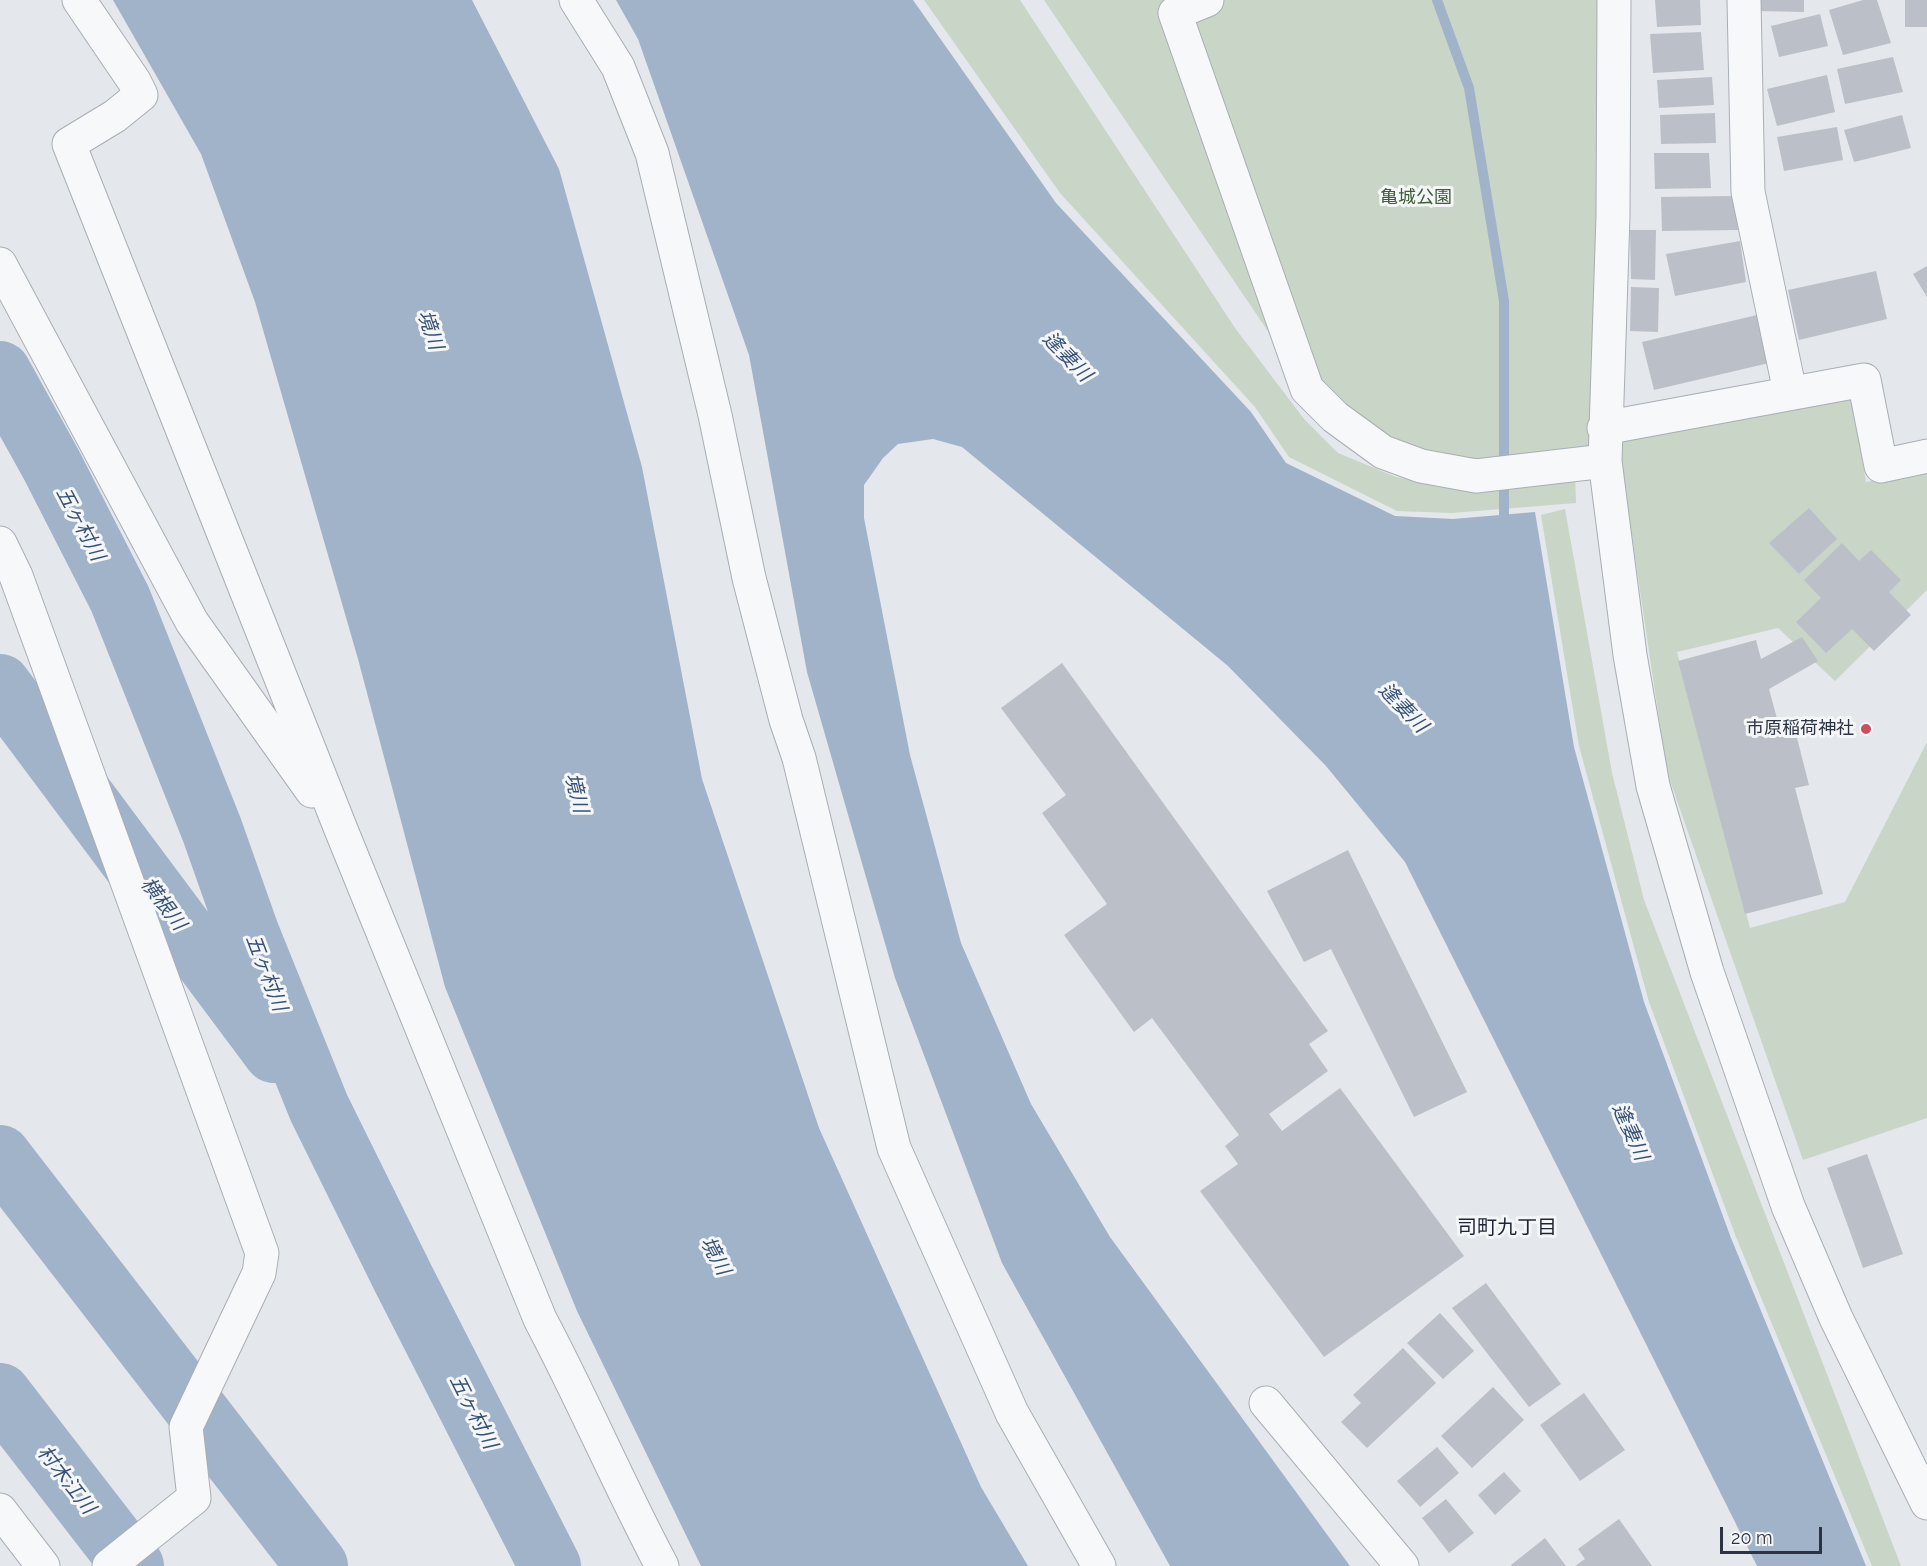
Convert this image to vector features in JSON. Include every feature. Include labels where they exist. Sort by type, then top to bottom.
[{"type":"street","points":[[79,0],[141,95],[115,116],[69,144],[342,832],[540,1318],[662,1566]]},
{"type":"street","points":[[576,0],[618,67],[652,153],[715,415],[749,578],[786,720],[799,758],[894,1148],[1012,1413],[1099,1566]]},
{"type":"street","points":[[1207,0],[1175,13],[1307,389],[1335,417],[1383,452],[1421,466],[1476,476],[1605,461]]},
{"type":"street","points":[[1614,0],[1614,216],[1604,428],[1605,461],[1630,655],[1653,786],[1707,972],[1788,1206],[1836,1318],[1919,1466],[1927,1503]]},
{"type":"street","points":[[1744,0],[1748,192],[1790,392]]},
{"type":"street","points":[[0,264],[192,622],[342,832]]},
{"type":"street","points":[[1604,428],[1864,380],[1881,466],[1927,456]]},
{"type":"street","points":[[0,543],[16,576],[262,1253],[259,1273],[186,1427],[194,1498],[109,1566]]},
{"type":"street","points":[[1266,1402],[1402,1566]]},
{"type":"street","points":[[0,1509],[43,1566]]},
{"type":"green space","points":[[924,0],[1020,0],[1235,328],[1304,419],[1338,453],[1396,477],[1447,488],[1575,474],[1576,503],[1452,513],[1397,511],[1289,457],[1255,407],[1060,193]]},
{"type":"green space","name":"亀城公園","points":[[1044,0],[1614,0],[1605,461],[1449,472],[1307,389]]},
{"type":"green space","points":[[1851,395],[1866,482],[1927,469],[1927,590],[1835,681],[1778,628],[1677,652],[1750,928],[1845,902],[1927,742],[1927,1118],[1803,1160],[1667,772],[1618,443]]},
{"type":"green space","points":[[1565,509],[1612,773],[1644,900],[1901,1566],[1872,1566],[1736,1237],[1649,1002],[1579,746],[1541,515]]},
{"type":"water","name":"境川","points":[[113,0],[472,0],[559,169],[642,467],[702,779],[819,1128],[981,1487],[1028,1566],[701,1566],[577,1311],[445,987],[358,659],[255,302],[201,154]]},
{"type":"water","name":"逢妻川","points":[[616,0],[913,0],[1056,203],[1251,412],[1286,463],[1395,516],[1453,519],[1535,512],[1574,747],[1644,1002],[1731,1238],[1866,1566],[1757,1566],[1405,862],[1326,766],[1228,666],[962,447],[933,439],[898,444],[883,458],[864,485],[864,518],[910,755],[961,943],[1031,1104],[1110,1237],[1350,1566],[1170,1566],[1002,1263],[895,978],[807,672],[749,355],[638,39]]},
{"type":"building","points":[[1655,0],[1700,0],[1701,25],[1657,27]]},
{"type":"building","points":[[1759,0],[1804,0],[1804,12],[1759,11]]},
{"type":"building","points":[[1863,0],[1877,0],[1891,43],[1843,55],[1829,10]]},
{"type":"building","points":[[1905,0],[1927,0],[1927,27],[1905,27]]},
{"type":"building","points":[[1820,14],[1828,46],[1779,57],[1771,26]]},
{"type":"building","points":[[1701,32],[1704,70],[1653,73],[1650,34]]},
{"type":"building","points":[[1893,57],[1903,92],[1845,104],[1837,69]]},
{"type":"building","points":[[1827,75],[1835,112],[1777,126],[1767,89]]},
{"type":"building","points":[[1712,77],[1714,105],[1659,108],[1657,80]]},
{"type":"building","points":[[1715,113],[1716,143],[1661,144],[1660,115]]},
{"type":"building","points":[[1902,115],[1911,148],[1854,162],[1844,130]]},
{"type":"building","points":[[1837,127],[1843,160],[1784,171],[1777,137]]},
{"type":"building","points":[[1654,153],[1709,153],[1711,188],[1655,189]]},
{"type":"building","points":[[1736,196],[1738,230],[1662,231],[1661,197]]},
{"type":"building","points":[[1630,230],[1656,230],[1655,280],[1631,279]]},
{"type":"building","points":[[1740,241],[1746,282],[1675,296],[1666,254]]},
{"type":"building","points":[[1927,266],[1927,297],[1913,274]]},
{"type":"building","points":[[1876,271],[1887,319],[1799,340],[1788,290]]},
{"type":"building","points":[[1631,287],[1659,288],[1658,332],[1630,331]]},
{"type":"building","points":[[1757,315],[1769,363],[1654,390],[1642,342]]},
{"type":"building","points":[[1809,508],[1837,539],[1799,574],[1769,543]]},
{"type":"building","points":[[1842,543],[1859,561],[1871,550],[1901,580],[1889,592],[1911,615],[1874,651],[1852,629],[1826,653],[1796,622],[1821,598],[1804,580]]},
{"type":"building","points":[[1802,637],[1818,661],[1769,689],[1782,737],[1796,734],[1809,785],[1795,788],[1823,894],[1745,914],[1678,661],[1756,640],[1761,659]]},
{"type":"building","points":[[1062,663],[1328,1031],[1309,1044],[1328,1071],[1269,1114],[1282,1131],[1340,1088],[1464,1256],[1324,1357],[1200,1191],[1238,1164],[1225,1146],[1239,1135],[1152,1018],[1134,1032],[1064,935],[1107,904],[1042,813],[1066,795],[1001,708]]},
{"type":"building","points":[[1348,850],[1467,1092],[1414,1117],[1331,949],[1304,962],[1267,891]]},
{"type":"building","points":[[1867,1154],[1903,1254],[1863,1268],[1827,1168]]},
{"type":"building","points":[[1486,1283],[1561,1384],[1529,1407],[1452,1308]]},
{"type":"building","points":[[1440,1313],[1474,1351],[1443,1379],[1407,1343]]},
{"type":"building","points":[[1403,1348],[1436,1383],[1367,1448],[1341,1422],[1361,1403],[1353,1395]]},
{"type":"building","points":[[1493,1387],[1524,1420],[1472,1468],[1441,1436]]},
{"type":"building","points":[[1584,1393],[1625,1450],[1580,1481],[1540,1425]]},
{"type":"building","points":[[1437,1447],[1459,1473],[1420,1507],[1397,1481]]},
{"type":"building","points":[[1504,1472],[1521,1491],[1495,1515],[1478,1495]]},
{"type":"building","points":[[1446,1499],[1474,1533],[1449,1553],[1422,1518]]},
{"type":"building","points":[[1619,1519],[1652,1566],[1575,1566],[1585,1559],[1578,1549]]},
{"type":"building","points":[[1545,1538],[1566,1566],[1511,1565]]},
{"type":"waterway","points":[[1437,0],[1469,88],[1504,301],[1504,528]]},
{"type":"waterway","name":"五ヶ村川","points":[[0,372],[51,464],[120,599],[212,830],[248,932],[319,1108],[550,1566]]},
{"type":"waterway","name":"横根川","points":[[0,685],[274,1052]]},
{"type":"waterway","points":[[0,1156],[317,1566]]},
{"type":"waterway","name":"村木江川","points":[[0,1394],[133,1566]]},
{"type":"place","name":"市原稲荷神社","points":[[1866,729]]},
{"type":"district","name":"司町九丁目","points":[[1507,1228]]}]
